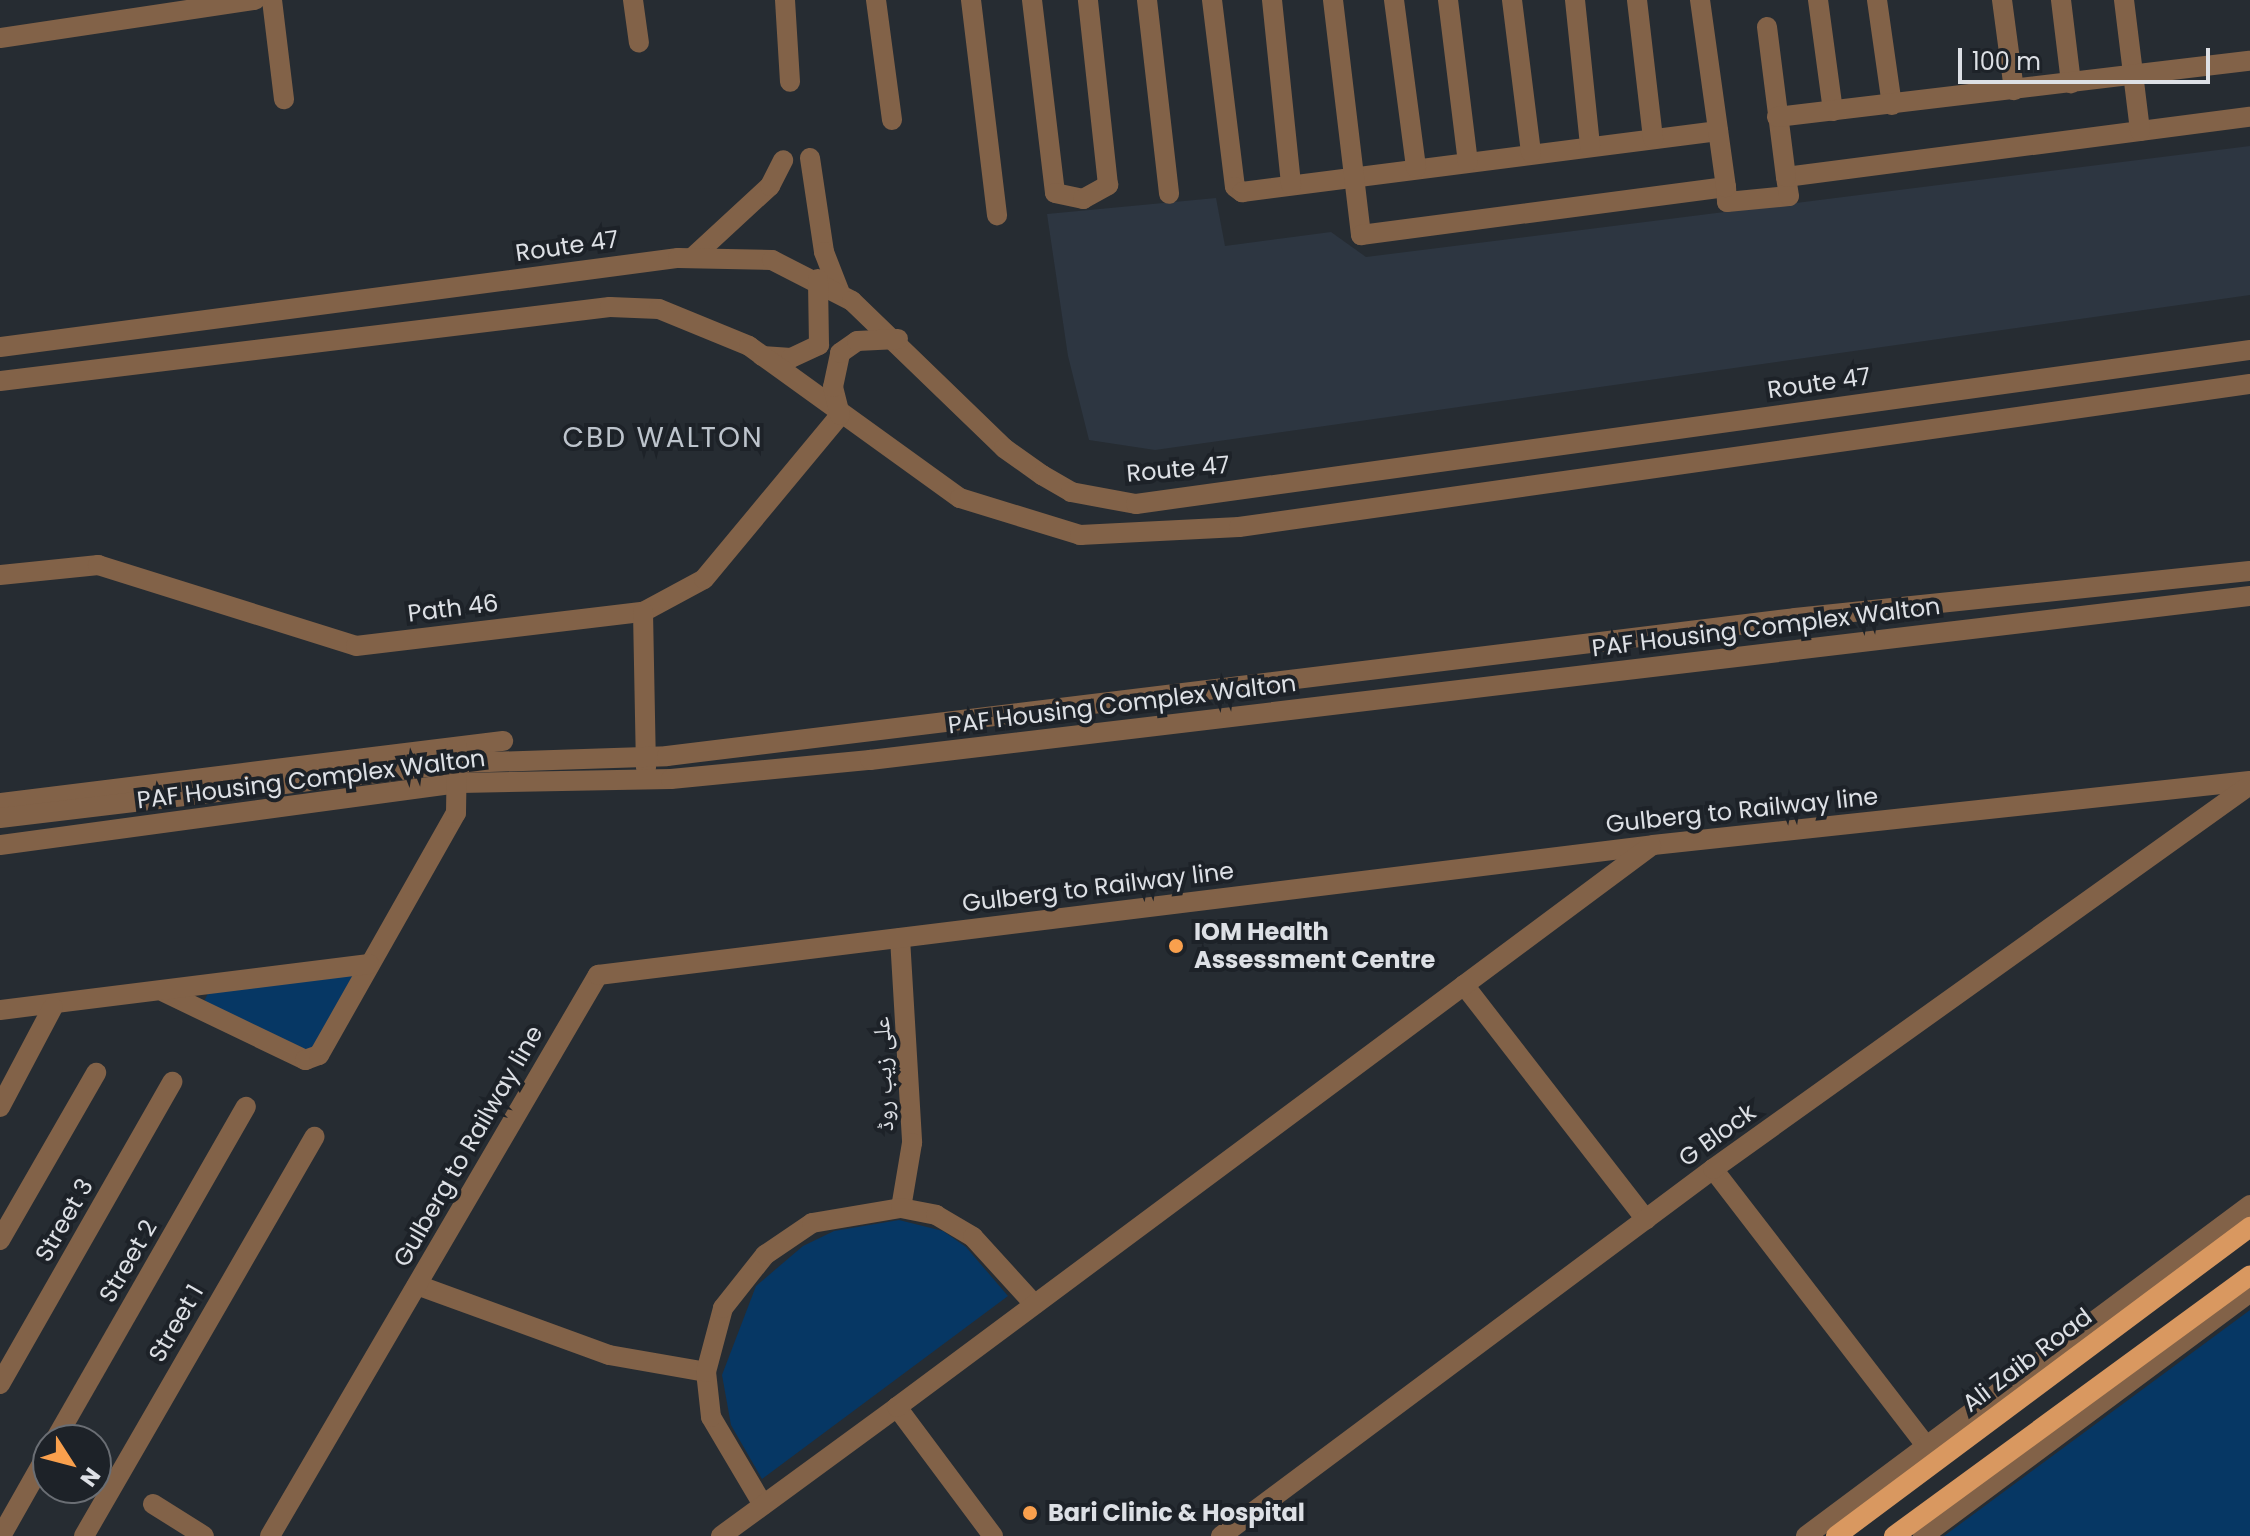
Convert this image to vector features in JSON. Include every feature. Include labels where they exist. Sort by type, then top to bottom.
[{"type":"main road","name":"Ali Zaib Road","points":[[1836,1536],[2250,1227]]},
{"type":"main road","points":[[1894,1536],[2250,1275]]},
{"type":"street","points":[[0,38],[255,0]]},
{"type":"street","points":[[272,0],[284,99]]},
{"type":"street","points":[[633,0],[639,43]]},
{"type":"street","points":[[785,0],[790,82]]},
{"type":"street","points":[[876,0],[892,120]]},
{"type":"street","points":[[971,0],[997,215]]},
{"type":"street","points":[[1032,0],[1055,193],[1083,199],[1108,185],[1088,0]]},
{"type":"street","points":[[1147,0],[1169,194]]},
{"type":"street","points":[[1212,0],[1235,187],[1291,185],[1718,131]]},
{"type":"street","points":[[1272,0],[1291,185]]},
{"type":"street","points":[[1333,0],[1361,235],[1726,187]]},
{"type":"street","points":[[1394,0],[1416,168]]},
{"type":"street","points":[[1448,0],[1468,162]]},
{"type":"street","points":[[1512,0],[1531,153]]},
{"type":"street","points":[[1575,0],[1590,146]]},
{"type":"street","points":[[1637,0],[1653,139]]},
{"type":"street","points":[[1700,0],[1727,202],[1789,196],[1767,27]]},
{"type":"street","points":[[1818,0],[1833,111]]},
{"type":"street","points":[[1877,0],[1892,105]]},
{"type":"street","points":[[2002,0],[2014,90]]},
{"type":"street","points":[[2061,0],[2071,83]]},
{"type":"street","points":[[2124,0],[2140,131]]},
{"type":"street","points":[[1777,117],[2250,61]]},
{"type":"street","points":[[1786,177],[2250,117]]},
{"type":"street","points":[[810,158],[824,252],[840,293]]},
{"type":"street","points":[[693,257],[770,186],[783,160]]},
{"type":"street","name":"Route 47","points":[[0,347],[693,257],[772,260],[818,279],[898,339],[1004,448],[1042,475],[1071,492],[1136,504],[2250,350]]},
{"type":"street","points":[[762,356],[791,358],[819,345],[818,279]]},
{"type":"street","points":[[0,381],[610,307],[659,309],[762,356],[840,415],[960,498],[1032,525],[1135,535],[2250,384]]},
{"type":"street","points":[[840,415],[833,387],[840,353],[857,341],[898,339]]},
{"type":"street","name":"Path 46","points":[[0,575],[98,565],[356,646],[643,612],[704,579],[840,415]]},
{"type":"street","name":"PAF Housing Complex Walton","points":[[0,818],[459,764],[647,756],[1795,618],[2250,571]]},
{"type":"street","name":"PAF Housing Complex Walton","points":[[0,845],[459,764],[645,780],[886,758],[2250,596]]},
{"type":"street","points":[[643,612],[645,780]]},
{"type":"street","points":[[0,803],[459,764],[503,741]]},
{"type":"street","points":[[164,992],[310,1061],[456,813],[459,764]]},
{"type":"street","name":"Gulberg to Railway line","points":[[270,1536],[598,975],[1653,845],[2250,783]]},
{"type":"street","name":"G Block","points":[[1221,1536],[1713,1169],[2250,783]]},
{"type":"street","points":[[721,1536],[1653,845]]},
{"type":"street","name":"علی زیب روڈ","points":[[900,938],[912,1143],[901,1208]]},
{"type":"street","points":[[0,1010],[53,1007],[369,964]]},
{"type":"street","points":[[1464,985],[1646,1220]]},
{"type":"street","points":[[0,1107],[53,1007]]},
{"type":"street","points":[[0,1240],[96,1073]]},
{"type":"street","name":"Street 3","points":[[0,1384],[172,1082]]},
{"type":"street","name":"Street 2","points":[[64,1424],[246,1107]]},
{"type":"street","name":"Street 1","points":[[84,1536],[314,1137]]},
{"type":"street","points":[[1713,1169],[1926,1446]]},
{"type":"street","points":[[1806,1536],[2250,1205]]},
{"type":"street","points":[[763,1505],[711,1417],[706,1372],[723,1308],[765,1255],[812,1223],[901,1208],[936,1215],[973,1237],[1034,1304]]},
{"type":"street","points":[[417,1285],[609,1355],[706,1372]]},
{"type":"street","points":[[1923,1536],[2250,1292]]},
{"type":"street","points":[[897,1407],[993,1536]]},
{"type":"street","points":[[1,1536],[32,1481]]},
{"type":"street","points":[[153,1504],[204,1536]]},
{"type":"shaded area","points":[[2250,146],[2250,295],[1155,450],[1089,440],[1068,356],[1047,214],[1216,198],[1225,246],[1331,232],[1366,257]]},
{"type":"shaded area","points":[[358,972],[311,1053],[202,1006],[209,991]]},
{"type":"shaded area","points":[[899,1220],[943,1231],[966,1247],[1008,1296],[762,1479],[731,1425],[722,1375],[756,1286],[803,1246],[834,1231]]},
{"type":"shaded area","points":[[2250,1310],[2250,1536],[1944,1536]]},
{"type":"place","name":"IOM Health Assessment Centre","points":[[1176,946]]},
{"type":"place","name":"Bari Clinic & Hospital","points":[[1030,1513]]},
{"type":"district","name":"CBD WALTON","points":[[663,438]]}]
